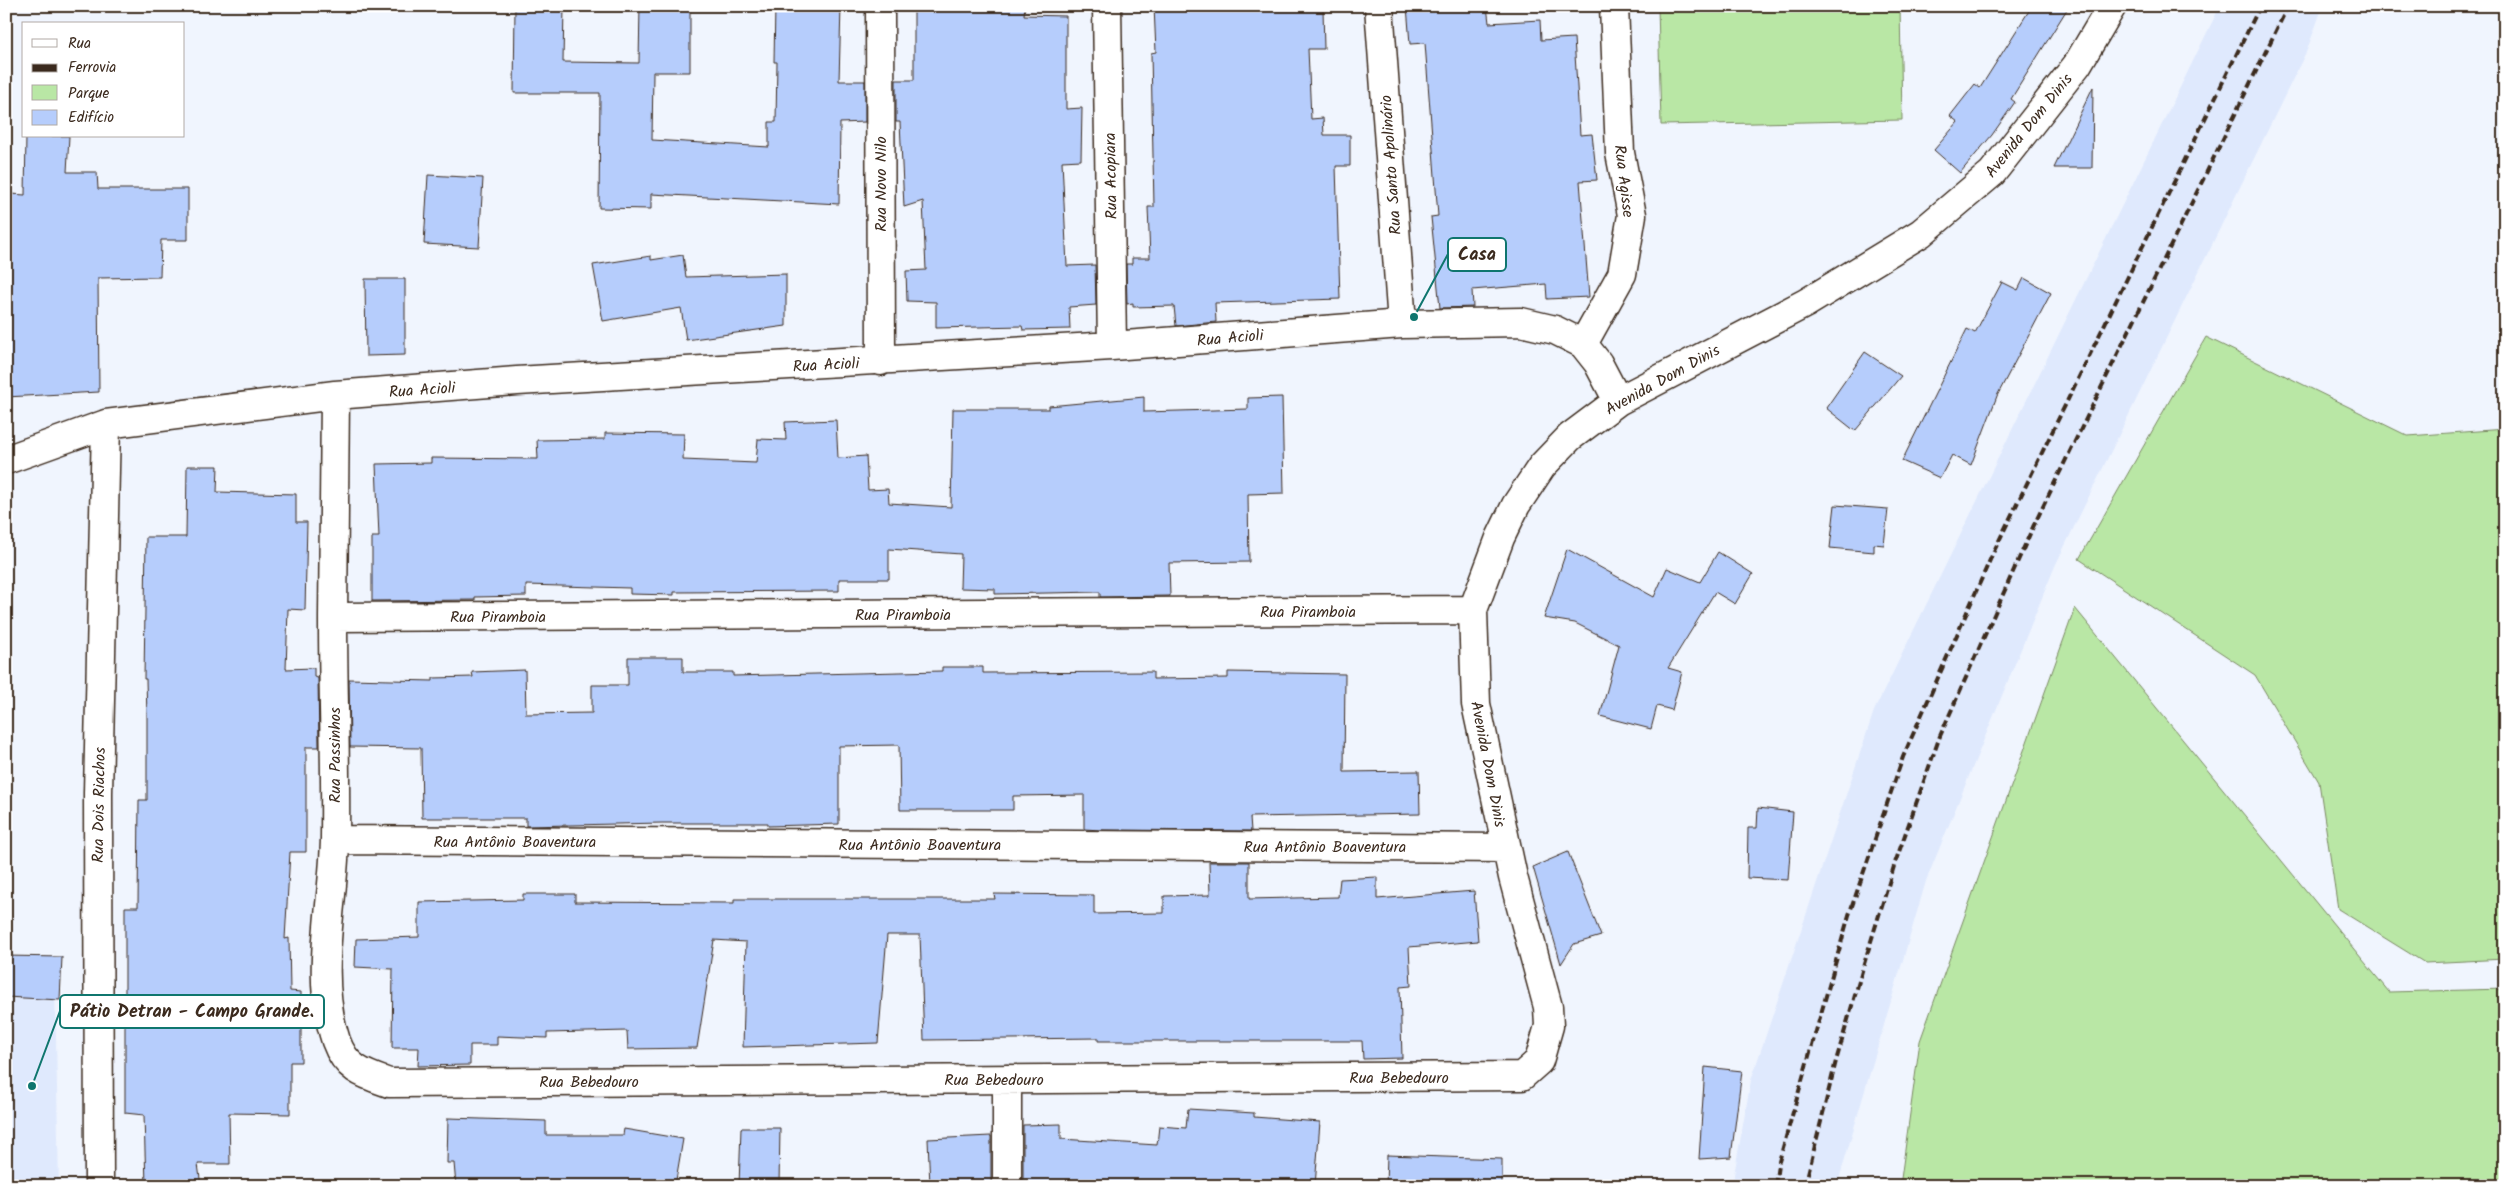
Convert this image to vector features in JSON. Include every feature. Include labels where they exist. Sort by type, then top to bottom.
[{"type":"street","name":"Rua Novo Nilo","points":[[880,6],[881,361]]},
{"type":"street","name":"Rua Acopiara","points":[[1107,6],[1112,346]]},
{"type":"street","name":"Rua Santo Apolinário","points":[[1379,6],[1402,324]]},
{"type":"street","name":"Rua Agisse","points":[[1583,344],[1622,274],[1632,215],[1620,153],[1614,6]]},
{"type":"street","name":"Avenida Dom Dinis","points":[[1548,1008],[1506,848],[1476,704],[1473,610],[1500,538],[1516,504],[1542,466],[1570,437],[1618,401],[1806,303],[1921,233],[1992,173],[2077,65],[2112,6]]},
{"type":"street","name":"Rua Acioli","points":[[6,460],[106,424],[335,395],[527,380],[881,361],[1112,346],[1402,324],[1521,322],[1555,330],[1583,344],[1598,363],[1618,401]]},
{"type":"street","name":"Rua Passinhos","points":[[335,395],[333,618],[335,840],[326,962],[330,1020],[345,1061],[362,1073],[389,1082]]},
{"type":"street","name":"Rua Dois Riachos","points":[[99,1186],[98,793],[106,424]]},
{"type":"street","name":"Rua Piramboia","points":[[333,618],[1473,610]]},
{"type":"street","name":"Rua Antônio Boaventura","points":[[335,840],[1506,848]]},
{"type":"street","name":"Rua Bebedouro","points":[[389,1082],[1522,1076],[1539,1061],[1549,1026],[1548,1008]]},
{"type":"street","points":[[1007,1079],[1007,1186]]},
{"type":"shaded area","points":[[2220,6],[2323,6],[2307,50],[2055,566],[1926,881],[1837,1186],[1732,1186],[1751,1080],[1874,711]]},
{"type":"shaded area","points":[[6,984],[55,987],[59,1186],[6,1186]]},
{"type":"green space","points":[[1658,6],[1900,6],[1902,120],[1661,125]]},
{"type":"green space","points":[[2206,337],[2408,436],[2505,429],[2505,959],[2425,963],[2338,909],[2319,782],[2255,675],[2079,559]]},
{"type":"green space","points":[[2075,608],[2389,992],[2505,989],[2505,1186],[1900,1186],[1920,1041]]},
{"type":"building","points":[[515,6],[564,6],[563,62],[639,63],[640,6],[690,6],[690,72],[653,72],[652,140],[769,147],[769,122],[776,122],[777,62],[774,62],[775,6],[841,6],[839,81],[865,81],[865,122],[840,123],[839,204],[651,194],[651,209],[599,208],[600,93],[514,93]]},
{"type":"building","points":[[914,6],[1025,6],[1024,15],[1066,16],[1066,109],[1082,108],[1081,160],[1062,161],[1067,266],[1095,265],[1096,305],[1069,307],[1070,329],[1023,330],[1022,326],[936,328],[936,302],[907,301],[906,271],[926,270],[923,201],[904,207],[900,122],[896,122],[896,80],[914,80]]},
{"type":"building","points":[[1154,6],[1259,6],[1259,11],[1323,9],[1324,49],[1308,49],[1311,119],[1323,118],[1324,135],[1350,135],[1350,166],[1336,166],[1340,299],[1215,303],[1216,322],[1176,326],[1174,306],[1133,307],[1133,303],[1127,304],[1126,264],[1132,264],[1132,258],[1150,258],[1148,207],[1154,207],[1151,53],[1156,52]]},
{"type":"building","points":[[1407,6],[1487,6],[1489,23],[1540,20],[1541,40],[1574,38],[1580,135],[1592,134],[1597,180],[1580,181],[1589,297],[1547,299],[1546,284],[1472,290],[1473,307],[1440,308],[1431,217],[1438,216],[1425,43],[1410,44]]},
{"type":"building","points":[[2032,6],[2069,6],[2011,99],[2015,102],[1992,135],[1960,173],[1934,150],[1958,122],[1950,116],[1975,84],[1980,88]]},
{"type":"building","points":[[2093,87],[2092,168],[2054,168]]},
{"type":"building","points":[[26,138],[69,138],[67,172],[97,172],[98,189],[188,189],[188,240],[161,240],[160,277],[98,278],[99,392],[6,397],[7,277],[11,194],[25,195]]},
{"type":"building","points":[[428,175],[483,178],[479,247],[424,244]]},
{"type":"building","points":[[683,255],[686,277],[786,274],[786,326],[686,340],[681,308],[603,321],[593,265],[651,256],[651,260]]},
{"type":"building","points":[[2024,278],[2051,293],[1997,396],[1971,465],[1952,455],[1940,478],[1902,461],[1967,329],[1975,333],[2002,282],[2018,290]]},
{"type":"building","points":[[365,279],[405,279],[405,355],[366,356]]},
{"type":"building","points":[[1865,352],[1901,376],[1855,431],[1826,408]]},
{"type":"building","points":[[1144,397],[1144,412],[1248,409],[1248,398],[1282,397],[1284,493],[1248,494],[1249,562],[1169,563],[1170,596],[1100,597],[1100,592],[995,594],[995,589],[960,588],[961,554],[889,549],[889,579],[839,579],[839,591],[674,592],[674,595],[630,594],[630,588],[526,585],[526,596],[475,597],[475,600],[372,601],[372,537],[379,537],[376,464],[431,463],[431,458],[538,459],[537,440],[605,439],[605,433],[684,434],[683,460],[756,463],[758,439],[786,440],[785,422],[836,420],[838,458],[866,456],[868,490],[888,489],[889,503],[951,507],[953,409],[1049,409],[1049,406]]},
{"type":"building","points":[[187,466],[218,466],[217,492],[296,494],[296,522],[307,522],[305,610],[288,609],[286,669],[314,668],[314,677],[318,678],[319,747],[306,747],[306,852],[290,852],[285,939],[289,938],[290,991],[301,992],[301,1062],[290,1062],[290,1114],[229,1113],[230,1164],[198,1164],[201,1186],[146,1186],[144,1115],[125,1113],[125,907],[138,907],[139,800],[147,800],[147,718],[146,679],[144,679],[146,537],[186,537]]},
{"type":"building","points":[[1835,505],[1888,509],[1884,545],[1874,544],[1874,552],[1830,548]]},
{"type":"building","points":[[1567,549],[1654,597],[1667,568],[1700,582],[1718,552],[1753,574],[1735,604],[1715,592],[1668,668],[1682,672],[1672,710],[1657,706],[1651,729],[1600,716],[1619,645],[1575,623],[1544,618]]},
{"type":"building","points":[[628,657],[683,657],[683,672],[733,672],[733,676],[942,671],[942,667],[983,667],[983,673],[1153,672],[1153,679],[1228,678],[1228,672],[1345,674],[1344,772],[1419,771],[1420,814],[1250,817],[1251,831],[1101,830],[1084,829],[1084,795],[1013,796],[1013,810],[900,810],[899,745],[839,746],[839,824],[768,826],[768,823],[662,823],[526,826],[526,818],[422,818],[421,748],[350,747],[349,679],[433,681],[433,678],[473,677],[472,672],[525,670],[526,714],[592,713],[592,685],[628,685]]},
{"type":"building","points":[[1758,808],[1793,812],[1788,880],[1747,878],[1748,828],[1757,828]]},
{"type":"building","points":[[1568,852],[1601,936],[1574,944],[1561,964],[1533,867]]},
{"type":"building","points":[[1209,862],[1249,862],[1249,899],[1338,897],[1340,879],[1377,877],[1377,899],[1474,891],[1478,941],[1409,947],[1411,986],[1400,987],[1402,1058],[1363,1059],[1362,1041],[1098,1041],[1098,1038],[924,1040],[920,935],[887,935],[878,1043],[743,1047],[746,942],[714,940],[697,1048],[628,1049],[627,1031],[547,1033],[547,1038],[497,1036],[497,1045],[470,1045],[470,1065],[418,1066],[419,1048],[392,1048],[393,969],[355,967],[356,939],[419,937],[419,902],[523,900],[523,894],[575,894],[575,902],[734,903],[734,899],[995,899],[994,894],[1094,895],[1094,914],[1164,913],[1164,896],[1210,895]]},
{"type":"building","points":[[6,956],[62,957],[60,1000],[6,997]]},
{"type":"building","points":[[1705,1067],[1742,1071],[1731,1157],[1699,1159]]},
{"type":"building","points":[[1188,1109],[1254,1113],[1254,1117],[1320,1122],[1315,1186],[1023,1186],[1023,1125],[1061,1124],[1061,1139],[1157,1145],[1159,1126],[1186,1128]]},
{"type":"building","points":[[448,1118],[546,1121],[546,1135],[623,1135],[624,1129],[683,1139],[675,1186],[456,1186],[454,1163],[447,1163]]},
{"type":"building","points":[[741,1128],[780,1128],[779,1185],[739,1186]]},
{"type":"building","points":[[991,1136],[991,1186],[930,1186],[928,1139]]},
{"type":"building","points":[[1387,1155],[1502,1159],[1502,1186],[1386,1186]]},
{"type":"railway","points":[[1775,1186],[1778,1165],[1849,915],[1903,757],[1993,553],[2260,6]]},
{"type":"railway","points":[[1805,1186],[1836,1061],[1864,964],[1895,863],[1940,736],[2033,527],[2288,6]]},
{"type":"place","name":"Casa","points":[[1414,317]]},
{"type":"place","name":"Pátio Detran - Campo Grande.","points":[[32,1086]]}]
